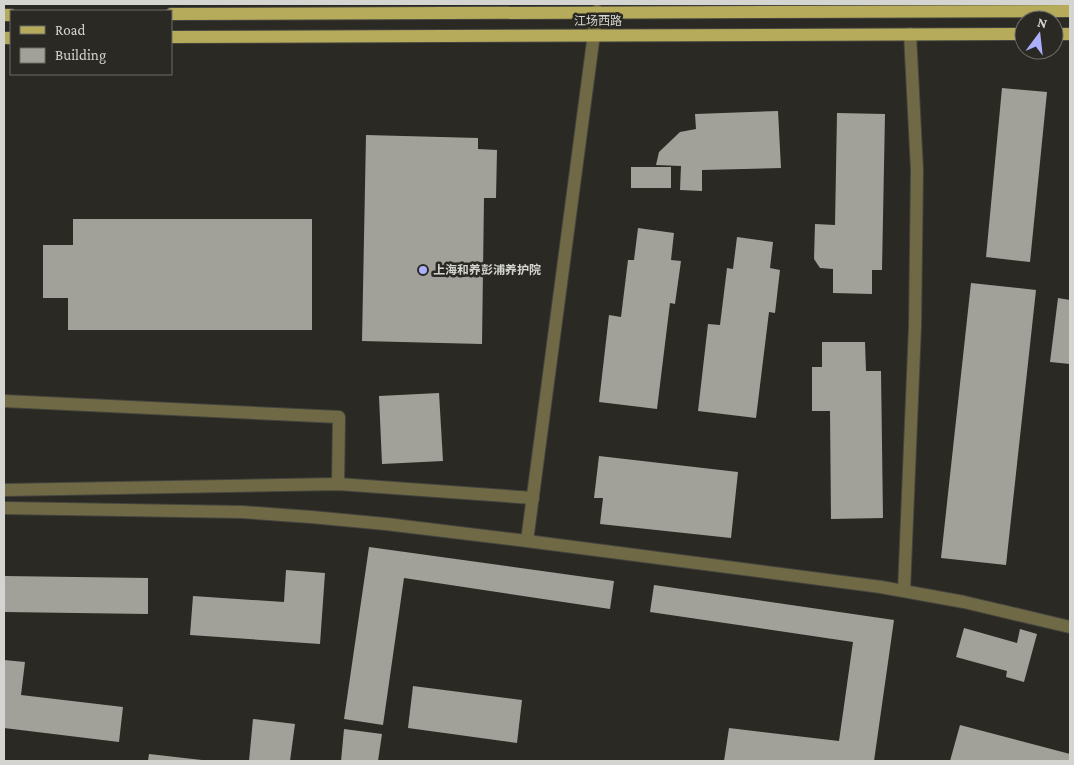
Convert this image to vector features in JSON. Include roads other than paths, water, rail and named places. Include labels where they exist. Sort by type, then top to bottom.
[{"type":"main road","name":"江场西路","points":[[172,14],[916,7],[1070,11]]},
{"type":"main road","name":"江场西路","points":[[172,37],[1014,34]]},
{"type":"street","points":[[527,541],[596,35],[597,11]]},
{"type":"street","points":[[904,591],[915,326],[917,170],[910,34]]},
{"type":"street","points":[[4,401],[339,417],[338,484]]},
{"type":"street","points":[[4,490],[338,484],[533,498]]},
{"type":"street","points":[[4,508],[272,514],[368,522],[904,591],[964,602],[1070,627]]},
{"type":"place","name":"上海和养彭浦养护院","points":[[423,270]]}]
